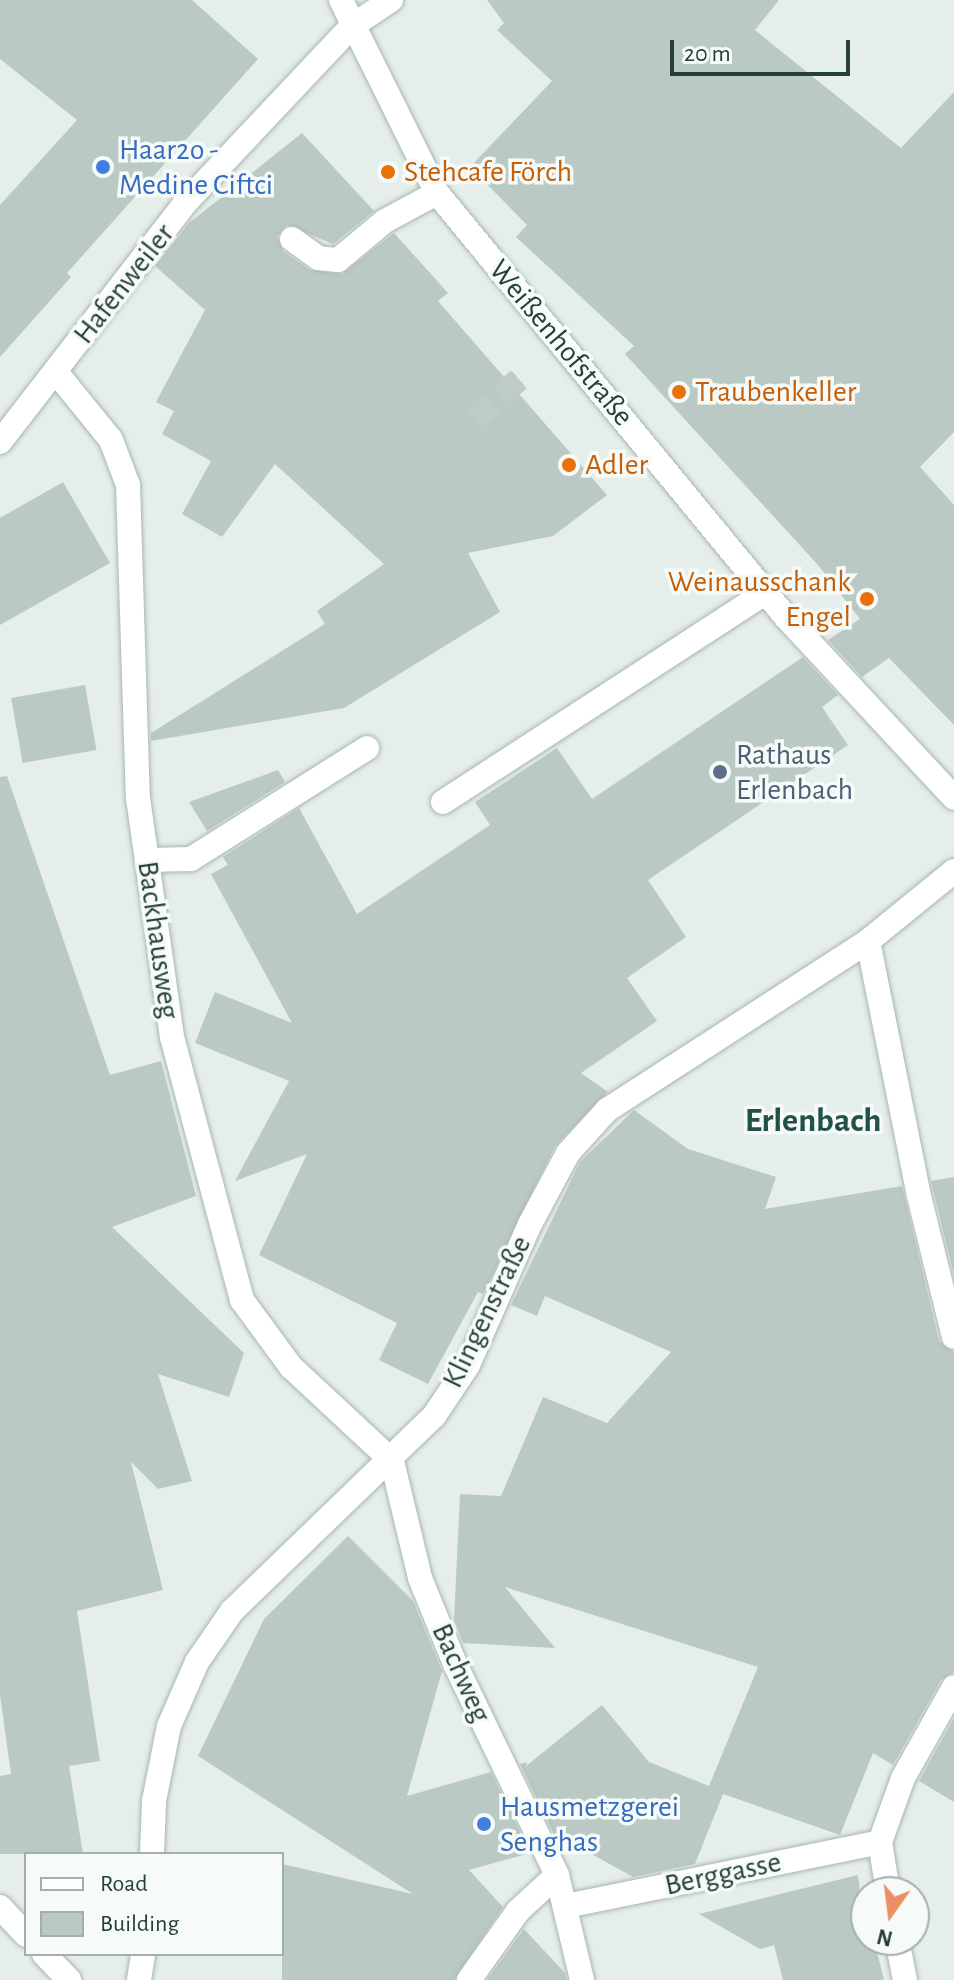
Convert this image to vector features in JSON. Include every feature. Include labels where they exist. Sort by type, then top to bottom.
[{"type":"street","name":"Weißenhofstraße","points":[[341,0],[437,193],[766,592],[954,798]]},
{"type":"street","name":"Hafenweiler","points":[[0,442],[188,200],[352,26],[391,0]]},
{"type":"street","points":[[292,239],[318,258],[338,260],[385,221],[437,193]]},
{"type":"street","name":"Backhausweg","points":[[56,372],[111,440],[128,485],[138,798],[172,1037],[242,1300],[291,1367],[392,1461]]},
{"type":"street","points":[[443,802],[766,592]]},
{"type":"street","points":[[147,860],[191,859],[367,748]]},
{"type":"street","name":"Klingenstraße","points":[[152,1852],[154,1801],[169,1726],[197,1662],[232,1611],[392,1461],[434,1416],[468,1365],[530,1224],[568,1153],[607,1110],[868,941],[954,871]]},
{"type":"street","points":[[868,941],[919,1196],[954,1337]]},
{"type":"street","name":"Bachweg","points":[[392,1461],[420,1578],[456,1666],[557,1875],[582,1980]]},
{"type":"street","points":[[885,1876],[880,1842],[903,1778],[954,1687]]},
{"type":"street","name":"Berggasse","points":[[566,1906],[880,1842]]},
{"type":"street","points":[[469,1980],[518,1911],[557,1875]]},
{"type":"street","points":[[0,1907],[24,1933]]},
{"type":"street","points":[[46,1956],[69,1980]]},
{"type":"street","points":[[139,1980],[143,1956]]},
{"type":"street","points":[[900,1956],[905,1980]]},
{"type":"building","points":[[0,0],[192,0],[258,59],[67,273],[71,277],[0,357],[0,205],[77,120],[0,59]]},
{"type":"building","points":[[487,0],[779,0],[755,30],[901,148],[954,92],[954,432],[920,467],[954,505],[954,725],[889,658],[862,677],[828,640],[860,619],[818,565],[625,354],[634,346],[516,237],[527,225],[470,167],[552,81],[497,30],[504,23]]},
{"type":"building","points":[[302,133],[374,211],[333,244],[287,225],[277,237],[283,251],[310,270],[342,274],[394,233],[448,293],[438,301],[607,495],[553,536],[468,553],[500,612],[344,708],[151,741],[151,733],[325,624],[317,611],[384,564],[275,464],[222,537],[182,514],[211,461],[162,434],[174,411],[156,402],[205,310],[155,266],[189,223]]},
{"type":"building","points":[[63,482],[110,563],[0,625],[0,518]]},
{"type":"building","points":[[803,657],[838,695],[822,707],[848,745],[648,880],[686,937],[627,978],[657,1021],[581,1073],[608,1092],[555,1146],[483,1294],[478,1292],[428,1384],[379,1360],[397,1323],[259,1255],[307,1154],[235,1181],[289,1081],[195,1043],[215,992],[292,1023],[211,874],[228,865],[223,857],[299,808],[357,914],[490,825],[475,802],[557,748],[592,799]]},
{"type":"building","points":[[85,685],[96,750],[23,763],[11,698]]},
{"type":"building","points":[[278,770],[285,782],[207,831],[189,802]]},
{"type":"building","points":[[7,776],[110,1075],[161,1061],[196,1196],[112,1227],[244,1353],[229,1397],[158,1374],[192,1481],[158,1489],[131,1462],[163,1590],[77,1611],[100,1761],[69,1766],[83,1852],[0,1854],[0,1776],[11,1774],[0,1695],[0,777]]},
{"type":"building","points":[[634,1110],[688,1149],[776,1177],[765,1209],[902,1186],[939,1341],[954,1352],[954,1672],[941,1680],[893,1765],[873,1753],[840,1835],[723,1794],[695,1864],[633,1877],[570,1842],[559,1845],[520,1764],[527,1762],[526,1766],[602,1705],[649,1762],[709,1786],[758,1667],[505,1587],[555,1648],[463,1643],[454,1620],[460,1494],[501,1496],[543,1397],[607,1423],[671,1352],[545,1296],[537,1316],[511,1305],[580,1162]]},
{"type":"building","points":[[954,1177],[954,1275],[931,1181]]},
{"type":"building","points":[[348,1536],[413,1601],[442,1671],[407,1796],[491,1772],[530,1853],[469,1870],[503,1907],[454,1980],[282,1980],[284,1864],[413,1894],[198,1756],[264,1619]]},
{"type":"building","points":[[954,1718],[954,1802],[919,1781]]},
{"type":"building","points":[[850,1877],[850,1956],[878,1956],[884,1980],[783,1980],[774,1945],[760,1949],[699,1914]]},
{"type":"building","points":[[524,1929],[565,1973],[567,1980],[487,1980]]},
{"type":"tunnel","points":[[474,419],[526,373]]},
{"type":"place","name":"Haar2o - Medine Ciftci","points":[[103,167]]},
{"type":"place","name":"Stehcafe Förch","points":[[388,172]]},
{"type":"place","name":"Traubenkeller","points":[[679,392]]},
{"type":"place","name":"Adler","points":[[569,465]]},
{"type":"place","name":"Weinausschank Engel","points":[[867,599]]},
{"type":"place","name":"Rathaus Erlenbach","points":[[720,772]]},
{"type":"place","name":"Hausmetzgerei Senghas","points":[[484,1824]]},
{"type":"district","name":"Erlenbach","points":[[813,1122]]}]
